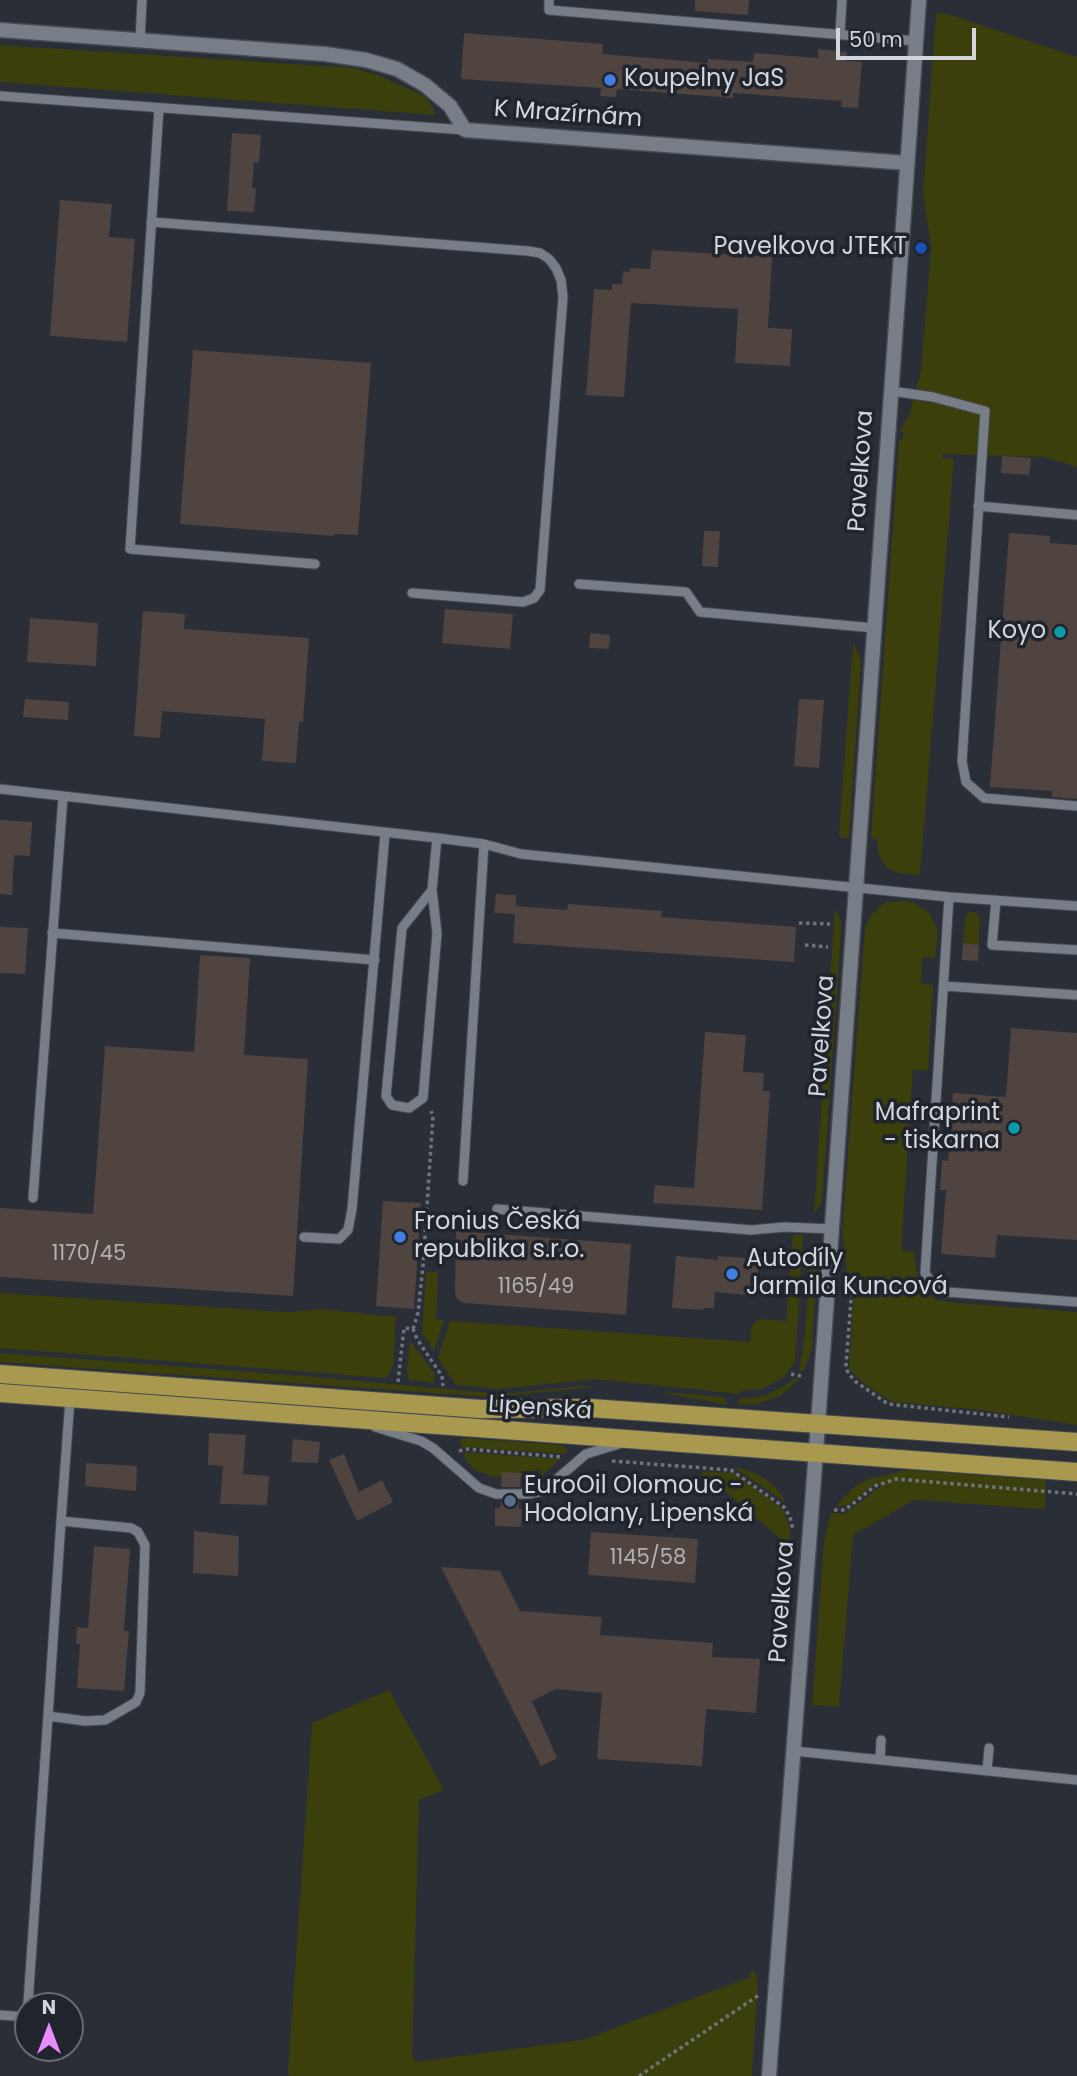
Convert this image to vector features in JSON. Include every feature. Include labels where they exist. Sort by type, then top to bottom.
[{"type":"main road","name":"Lipenská","points":[[0,1374],[481,1409],[590,1408],[1077,1442]]},
{"type":"main road","name":"Lipenská","points":[[0,1394],[1077,1472]]},
{"type":"street","name":"Pavelkova","points":[[769,2076],[919,0]]},
{"type":"street","name":"K Mrazírnám","points":[[0,30],[325,54],[383,64],[412,76],[440,97],[455,113],[465,130],[908,163]]},
{"type":"lane","points":[[140,41],[142,0]]},
{"type":"lane","points":[[549,0],[549,10],[916,41]]},
{"type":"lane","points":[[840,34],[842,0]]},
{"type":"lane","points":[[0,96],[465,130]]},
{"type":"lane","points":[[159,108],[130,549],[315,564]]},
{"type":"lane","points":[[151,222],[528,251],[540,253],[556,268],[563,297],[540,590],[534,598],[523,602],[412,593]]},
{"type":"lane","points":[[891,391],[933,397],[985,411],[962,761],[966,782],[984,798],[1077,806]]},
{"type":"lane","points":[[978,506],[1077,515]]},
{"type":"lane","points":[[579,584],[686,592],[700,612],[874,628]]},
{"type":"lane","points":[[0,789],[437,838],[484,844],[521,854],[949,897],[1077,906]]},
{"type":"lane","points":[[33,1198],[63,796]]},
{"type":"lane","points":[[304,1237],[339,1239],[348,1230],[385,834]]},
{"type":"lane","points":[[432,890],[402,928],[386,1096],[391,1105],[409,1108],[423,1098],[437,933],[432,890],[437,838]]},
{"type":"lane","points":[[463,1181],[484,844]]},
{"type":"lane","points":[[949,897],[925,1273],[934,1286],[947,1292],[1077,1302]]},
{"type":"lane","points":[[996,900],[992,945],[1077,950]]},
{"type":"lane","points":[[52,933],[374,960]]},
{"type":"lane","points":[[944,986],[1077,995]]},
{"type":"lane","points":[[497,1209],[751,1230],[785,1227],[832,1229]]},
{"type":"lane","points":[[0,2015],[27,2017],[70,1399]]},
{"type":"lane","points":[[353,1420],[421,1441],[443,1455],[479,1488],[496,1494],[543,1491],[580,1459],[597,1449],[635,1440]]},
{"type":"lane","points":[[48,1716],[85,1721],[105,1720],[136,1702],[141,1693],[143,1538],[131,1528],[61,1521]]},
{"type":"lane","points":[[880,1760],[881,1740]]},
{"type":"lane","points":[[987,1771],[989,1748]]},
{"type":"lane","points":[[794,1751],[1077,1780]]},
{"type":"path","points":[[799,923],[830,924]]},
{"type":"path","points":[[805,945],[828,947]]},
{"type":"path","points":[[431,1111],[433,1116],[423,1266],[418,1313],[413,1329],[442,1376],[443,1386]]},
{"type":"path","points":[[852,1286],[846,1366],[853,1379],[888,1404],[1009,1417]]},
{"type":"path","points":[[398,1382],[404,1328],[413,1329]]},
{"type":"path","points":[[792,1374],[801,1376]]},
{"type":"path","points":[[847,1381],[853,1379]]},
{"type":"path","points":[[443,1455],[467,1450],[727,1467],[786,1507],[793,1540]]},
{"type":"path","points":[[834,1510],[845,1510],[875,1486],[896,1479],[1077,1494]]},
{"type":"path","points":[[639,2076],[760,1994]]},
{"type":"green space","points":[[936,13],[948,14],[1077,57],[1077,467],[1045,457],[943,454],[943,458],[954,459],[920,875],[897,873],[887,868],[879,856],[877,839],[871,838],[899,440],[902,440],[904,432],[899,431],[909,416],[921,371],[931,248],[923,194]]},
{"type":"green space","points":[[0,45],[353,68],[378,75],[424,96],[433,107],[435,115],[0,82]]},
{"type":"green space","points":[[853,643],[861,660],[849,838],[843,838],[839,834]]},
{"type":"green space","points":[[905,901],[929,912],[937,928],[937,941],[935,958],[922,957],[921,983],[933,985],[928,1070],[913,1070],[901,1250],[914,1252],[918,1279],[937,1300],[1077,1312],[1077,1425],[981,1410],[892,1402],[866,1385],[849,1369],[854,1287],[849,1286],[842,1233],[865,928],[880,906],[887,902]]},
{"type":"green space","points":[[835,908],[841,922],[841,934],[822,1202],[814,1214]]},
{"type":"green space","points":[[969,912],[975,912],[980,917],[979,945],[963,943],[965,917]]},
{"type":"green space","points":[[793,1235],[803,1235],[795,1362],[784,1377],[762,1389],[740,1391],[740,1394],[595,1379],[499,1389],[456,1385],[438,1358],[450,1321],[750,1342],[751,1327],[759,1319],[786,1321]]},
{"type":"green space","points":[[811,1239],[818,1249],[812,1349],[804,1371],[799,1371],[805,1333]]},
{"type":"green space","points":[[426,1272],[438,1272],[436,1319],[444,1320],[434,1351],[422,1333]]},
{"type":"green space","points":[[0,1293],[290,1312],[322,1309],[396,1317],[393,1366],[386,1378],[0,1348]]},
{"type":"green space","points":[[410,1341],[435,1374],[434,1383],[409,1380],[407,1371]]},
{"type":"green space","points":[[0,1353],[501,1394],[596,1387],[491,1397],[0,1362]]},
{"type":"green space","points":[[795,1378],[798,1380],[780,1396],[756,1404],[737,1405],[739,1399],[764,1396]]},
{"type":"green space","points":[[663,1393],[724,1397],[727,1405]]},
{"type":"green space","points":[[462,1438],[561,1445],[566,1447],[567,1451],[565,1454],[462,1447]]},
{"type":"green space","points":[[463,1452],[561,1459],[541,1476],[542,1469],[536,1469],[535,1472],[521,1471],[521,1474],[539,1475],[535,1478],[493,1477],[475,1470]]},
{"type":"green space","points":[[732,1466],[766,1479],[779,1491],[786,1503]]},
{"type":"green space","points":[[907,1470],[1046,1480],[1045,1509],[914,1500],[853,1535],[839,1707],[812,1705],[824,1542],[831,1513],[844,1514],[881,1486],[877,1483],[847,1506],[836,1506],[853,1488],[866,1480]]},
{"type":"green space","points":[[702,1471],[734,1473],[783,1509],[790,1529],[790,1544],[782,1628],[777,1629],[782,1540],[717,1484],[701,1482]]},
{"type":"green space","points":[[389,1690],[444,1790],[419,1800],[412,2056],[416,2062],[583,2040],[750,1977],[751,1970],[756,1973],[758,1985],[752,2076],[288,2074],[312,1723]]},
{"type":"building","points":[[695,0],[749,0],[748,15],[695,11]]},
{"type":"building","points":[[464,33],[603,44],[602,54],[708,63],[708,59],[753,62],[754,53],[818,58],[818,49],[847,52],[846,61],[862,62],[858,108],[841,107],[842,101],[733,93],[733,98],[617,89],[616,97],[600,96],[601,88],[461,79]]},
{"type":"building","points":[[232,133],[261,135],[259,163],[254,162],[254,212],[227,211]]},
{"type":"building","points":[[60,200],[112,204],[109,237],[135,239],[127,342],[50,336]]},
{"type":"building","points":[[652,250],[772,257],[768,328],[792,329],[790,366],[735,363],[738,309],[631,303],[624,397],[586,395],[594,289],[612,290],[612,284],[622,284],[623,271],[630,272],[630,268],[650,269]]},
{"type":"building","points":[[193,350],[371,363],[358,535],[334,536],[180,524]]},
{"type":"building","points":[[1002,456],[1031,458],[1029,475],[1001,473]]},
{"type":"building","points":[[704,531],[720,531],[718,567],[702,566]]},
{"type":"building","points":[[1009,533],[1050,536],[1050,543],[1077,545],[1077,799],[1052,797],[1052,791],[990,787]]},
{"type":"building","points":[[445,609],[513,614],[510,649],[442,643]]},
{"type":"building","points":[[143,611],[185,614],[184,629],[309,638],[303,722],[299,721],[296,763],[262,761],[265,719],[162,711],[160,738],[134,736]]},
{"type":"building","points":[[30,618],[98,623],[96,666],[27,662]]},
{"type":"building","points":[[590,633],[610,635],[609,649],[589,648]]},
{"type":"building","points":[[25,699],[69,702],[68,720],[23,717]]},
{"type":"building","points":[[799,699],[824,700],[819,768],[794,766]]},
{"type":"building","points":[[0,820],[32,822],[30,856],[14,855],[12,895],[0,894]]},
{"type":"building","points":[[496,894],[516,895],[516,906],[567,910],[568,904],[662,911],[661,917],[796,927],[794,962],[513,943],[515,914],[494,913]]},
{"type":"building","points":[[0,927],[28,928],[25,974],[0,973]]},
{"type":"building","points":[[963,943],[979,945],[978,961],[962,960]]},
{"type":"building","points":[[200,955],[250,958],[244,1055],[308,1059],[293,1296],[0,1277],[0,1208],[93,1214],[105,1046],[194,1052]]},
{"type":"building","name":"Mafraprint - tiskarna","points":[[1011,1028],[1077,1033],[1077,1240],[997,1235],[995,1258],[941,1254],[946,1190],[940,1190],[942,1160],[948,1161],[953,1093],[1006,1097]]},
{"type":"building","points":[[705,1032],[746,1035],[743,1072],[764,1073],[763,1091],[770,1091],[762,1210],[653,1203],[655,1185],[694,1188]]},
{"type":"building","name":"Fronius Česká republika s.r.o.","points":[[383,1201],[421,1203],[414,1309],[376,1306]]},
{"type":"building","points":[[456,1231],[631,1244],[626,1315],[464,1303],[457,1299],[455,1293]]},
{"type":"building","points":[[676,1256],[718,1260],[718,1256],[759,1259],[756,1296],[715,1292],[714,1308],[672,1308]]},
{"type":"building","points":[[209,1433],[246,1435],[243,1474],[269,1476],[267,1505],[220,1504],[223,1466],[208,1465]]},
{"type":"building","points":[[293,1439],[320,1442],[318,1463],[291,1462]]},
{"type":"building","points":[[344,1454],[359,1492],[382,1480],[393,1502],[357,1521],[329,1460]]},
{"type":"building","points":[[86,1463],[137,1466],[136,1491],[85,1486]]},
{"type":"building","points":[[502,1472],[521,1473],[520,1487],[501,1487]]},
{"type":"building","points":[[501,1501],[519,1501],[519,1509],[522,1509],[521,1527],[495,1526],[495,1508],[500,1508]]},
{"type":"building","points":[[194,1531],[239,1536],[238,1576],[193,1573]]},
{"type":"building","points":[[591,1532],[698,1539],[695,1583],[588,1575]]},
{"type":"building","points":[[94,1546],[130,1549],[124,1631],[129,1631],[124,1691],[77,1688],[80,1644],[76,1644],[77,1627],[88,1628]]},
{"type":"building","points":[[441,1567],[500,1571],[520,1611],[602,1617],[600,1635],[713,1643],[712,1657],[760,1659],[756,1713],[706,1709],[702,1766],[597,1759],[602,1693],[556,1689],[532,1701],[557,1758],[541,1766]]},
{"type":"place","name":"Koupelny JaS","points":[[610,80]]},
{"type":"place","name":"Pavelkova JTEKT","points":[[921,248]]},
{"type":"place","name":"Koyo","points":[[1060,632]]},
{"type":"place","name":"Mafraprint - tiskarna","points":[[1014,1128]]},
{"type":"place","name":"Fronius Česká republika s.r.o.","points":[[400,1237]]},
{"type":"place","name":"Autodíly Jarmila Kuncová","points":[[732,1274]]},
{"type":"place","name":"EuroOil Olomouc - Hodolany, Lipenská","points":[[510,1501]]}]
